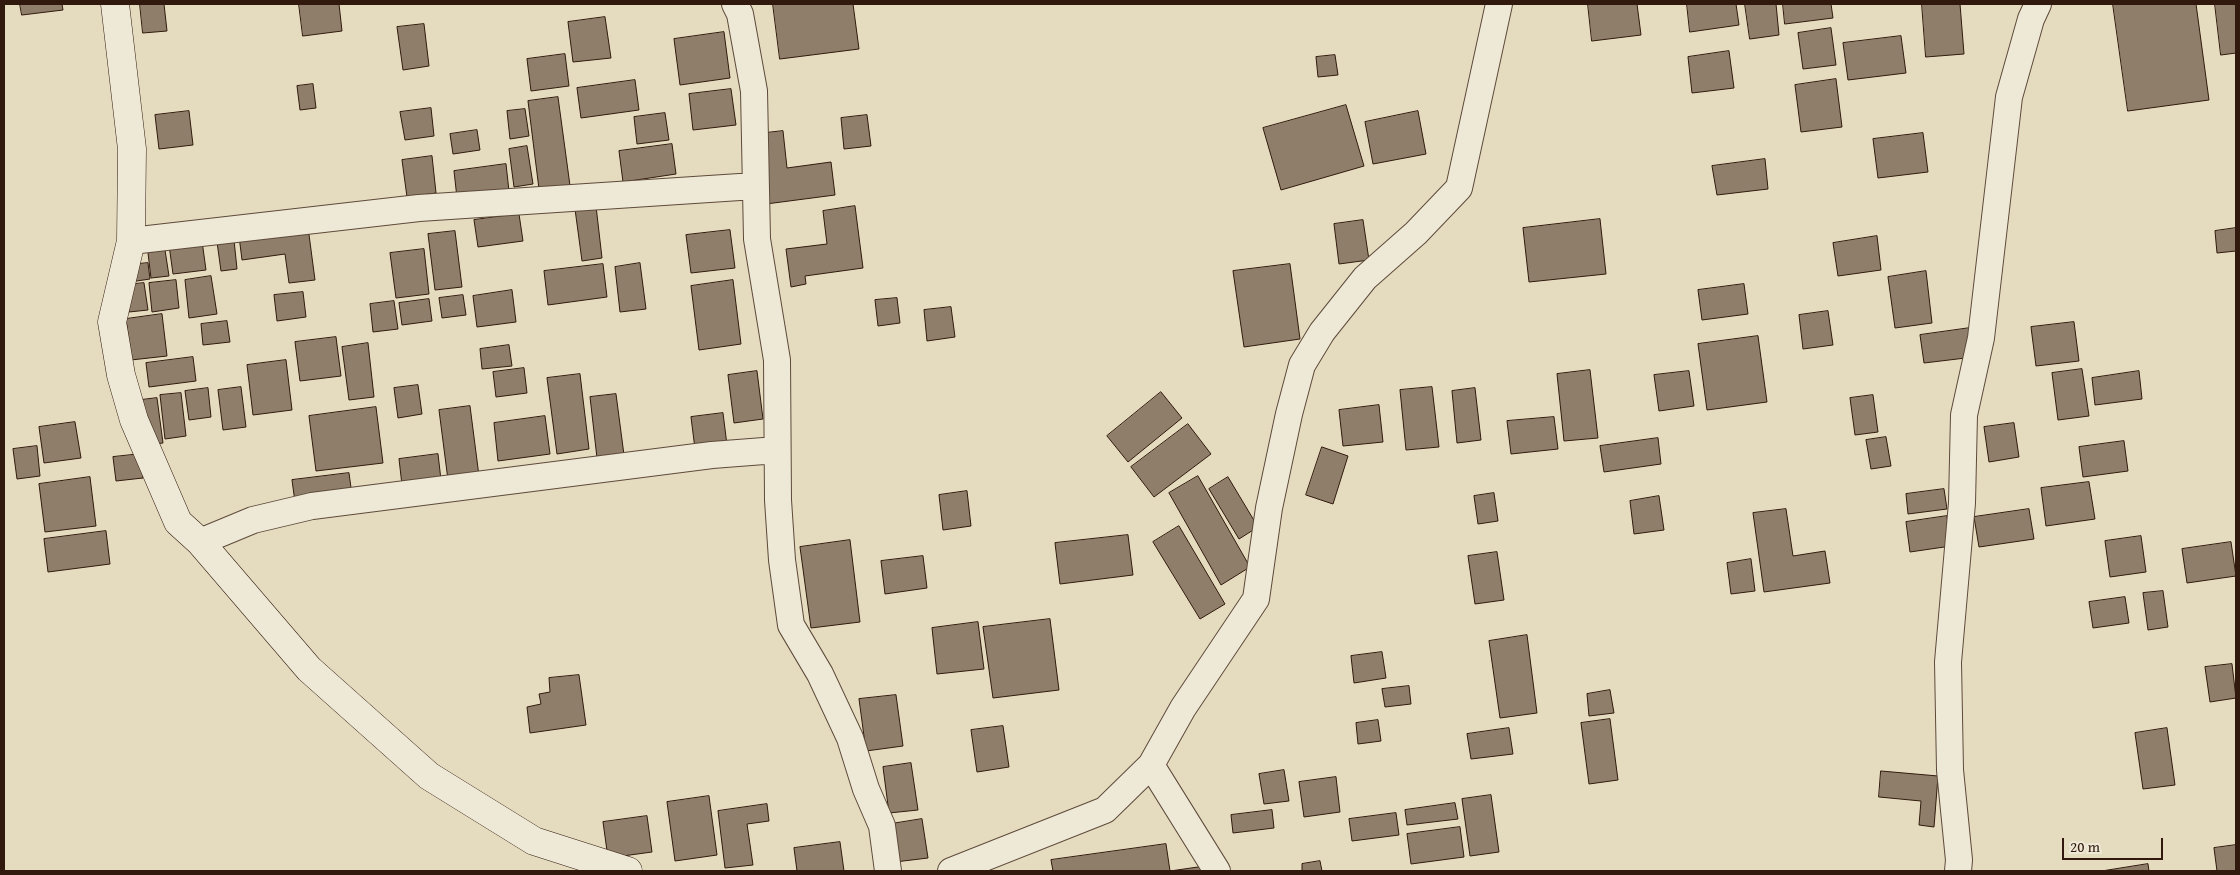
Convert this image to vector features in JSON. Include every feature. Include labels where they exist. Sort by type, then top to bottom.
[{"type":"street","points":[[115,4],[132,149],[131,241],[112,322],[121,375],[134,420],[178,522],[200,542],[309,669],[429,776],[534,842],[628,871]]},
{"type":"street","points":[[736,4],[740,14],[754,91],[756,239],[777,360],[778,500],[791,625],[820,674],[850,738],[866,789],[882,826],[888,871]]},
{"type":"street","points":[[951,871],[1105,810],[1151,765],[1183,708],[1256,599],[1269,508],[1289,414],[1302,365],[1322,332],[1365,278],[1416,233],[1460,188],[1499,4]]},
{"type":"street","points":[[1958,871],[1959,860],[1950,770],[1948,662],[1962,503],[1964,415],[1981,338],[2009,97],[2031,19],[2038,4]]},
{"type":"street","points":[[131,241],[419,208],[755,186]]},
{"type":"street","points":[[200,542],[253,520],[312,506],[712,454],[777,450]]},
{"type":"street","points":[[1151,765],[1217,871]]},
{"type":"building","points":[[20,4],[62,4],[63,10],[22,15]]},
{"type":"building","points":[[140,4],[164,4],[167,31],[143,33]]},
{"type":"building","points":[[299,4],[339,4],[342,31],[303,36]]},
{"type":"building","points":[[773,4],[853,4],[859,49],[780,59]]},
{"type":"building","points":[[1588,4],[1637,4],[1641,35],[1592,41]]},
{"type":"building","points":[[1687,4],[1736,4],[1739,25],[1690,32]]},
{"type":"building","points":[[1745,4],[1776,4],[1779,35],[1750,39]]},
{"type":"building","points":[[1783,4],[1831,4],[1833,18],[1785,24]]},
{"type":"building","points":[[1922,4],[1960,4],[1964,54],[1926,57]]},
{"type":"building","points":[[2113,4],[2196,4],[2209,100],[2128,111]]},
{"type":"building","points":[[2215,4],[2236,4],[2236,53],[2221,55]]},
{"type":"building","points":[[605,17],[611,58],[573,62],[568,22]]},
{"type":"building","points":[[424,24],[429,66],[403,70],[397,27]]},
{"type":"building","points":[[1831,28],[1836,65],[1803,69],[1798,33]]},
{"type":"building","points":[[724,32],[730,78],[680,85],[674,39]]},
{"type":"building","points":[[1901,36],[1906,73],[1848,80],[1843,43]]},
{"type":"building","points":[[1729,51],[1734,88],[1692,93],[1688,57]]},
{"type":"building","points":[[565,54],[569,86],[531,91],[527,59]]},
{"type":"building","points":[[1335,55],[1338,75],[1318,77],[1316,57]]},
{"type":"building","points":[[1836,79],[1842,127],[1801,132],[1795,85]]},
{"type":"building","points":[[635,80],[639,110],[581,118],[577,88]]},
{"type":"building","points":[[313,84],[316,108],[300,110],[297,86]]},
{"type":"building","points":[[731,89],[736,125],[693,130],[689,94]]},
{"type":"building","points":[[558,97],[571,193],[540,197],[528,101]]},
{"type":"building","points":[[1346,105],[1364,166],[1281,190],[1263,128]]},
{"type":"building","points":[[431,108],[434,136],[405,140],[400,112]]},
{"type":"building","points":[[525,109],[529,136],[510,139],[507,111]]},
{"type":"building","points":[[189,111],[193,145],[159,149],[155,115]]},
{"type":"building","points":[[1418,111],[1426,154],[1373,164],[1365,122]]},
{"type":"building","points":[[665,113],[669,140],[637,144],[634,117]]},
{"type":"building","points":[[867,115],[871,146],[844,149],[841,118]]},
{"type":"building","points":[[477,130],[480,150],[453,154],[450,134]]},
{"type":"building","points":[[783,131],[787,168],[831,162],[835,195],[766,204],[757,134]]},
{"type":"building","points":[[1923,133],[1928,172],[1878,178],[1873,139]]},
{"type":"building","points":[[672,144],[676,174],[623,182],[619,151]]},
{"type":"building","points":[[527,146],[533,184],[514,187],[509,149]]},
{"type":"building","points":[[432,156],[436,193],[407,197],[402,160]]},
{"type":"building","points":[[1765,159],[1768,189],[1717,195],[1712,166]]},
{"type":"building","points":[[506,164],[509,191],[457,198],[454,171]]},
{"type":"building","points":[[596,206],[602,258],[582,261],[575,209]]},
{"type":"building","points":[[855,206],[863,268],[805,276],[806,284],[791,287],[786,249],[827,244],[823,211]]},
{"type":"building","points":[[519,214],[523,241],[478,247],[474,220]]},
{"type":"building","points":[[1600,219],[1606,274],[1529,282],[1523,228]]},
{"type":"building","points":[[1363,220],[1369,260],[1339,264],[1334,224]]},
{"type":"building","points":[[308,227],[315,280],[289,283],[285,254],[242,260],[239,236]]},
{"type":"building","points":[[2236,228],[2236,251],[2217,253],[2215,231]]},
{"type":"building","points":[[730,230],[735,268],[691,273],[686,235]]},
{"type":"building","points":[[455,231],[462,287],[435,290],[428,234]]},
{"type":"building","points":[[1877,236],[1881,270],[1838,276],[1833,243]]},
{"type":"building","points":[[234,240],[237,269],[221,271],[217,242]]},
{"type":"building","points":[[202,241],[206,270],[173,274],[169,245]]},
{"type":"building","points":[[424,249],[429,294],[396,298],[390,253]]},
{"type":"building","points":[[165,250],[169,276],[151,278],[148,253]]},
{"type":"building","points":[[148,263],[150,279],[130,282],[128,265]]},
{"type":"building","points":[[640,263],[646,309],[620,312],[615,267]]},
{"type":"building","points":[[603,264],[607,297],[548,305],[544,271]]},
{"type":"building","points":[[1290,264],[1300,339],[1244,347],[1233,271]]},
{"type":"building","points":[[1926,271],[1932,323],[1895,328],[1888,277]]},
{"type":"building","points":[[211,276],[217,314],[189,318],[185,280]]},
{"type":"building","points":[[176,280],[179,308],[152,312],[149,283]]},
{"type":"building","points":[[733,280],[741,344],[699,350],[691,286]]},
{"type":"building","points":[[144,283],[148,310],[129,312],[125,285]]},
{"type":"building","points":[[1744,284],[1748,314],[1702,320],[1698,290]]},
{"type":"building","points":[[512,290],[516,322],[477,327],[473,296]]},
{"type":"building","points":[[303,292],[306,317],[277,321],[274,295]]},
{"type":"building","points":[[463,295],[466,315],[442,318],[439,298]]},
{"type":"building","points":[[897,298],[900,323],[878,326],[875,300]]},
{"type":"building","points":[[429,299],[432,321],[402,325],[399,303]]},
{"type":"building","points":[[394,301],[398,329],[373,332],[370,304]]},
{"type":"building","points":[[951,307],[955,337],[927,341],[924,310]]},
{"type":"building","points":[[1828,311],[1833,345],[1803,349],[1799,315]]},
{"type":"building","points":[[162,314],[167,356],[131,360],[126,319]]},
{"type":"building","points":[[227,321],[230,342],[203,345],[201,324]]},
{"type":"building","points":[[2074,322],[2079,361],[2036,366],[2031,327]]},
{"type":"building","points":[[1970,328],[1974,357],[1924,363],[1920,335]]},
{"type":"building","points":[[1758,336],[1767,402],[1707,410],[1698,344]]},
{"type":"building","points":[[336,337],[341,376],[300,381],[295,342]]},
{"type":"building","points":[[368,343],[374,397],[349,400],[342,347]]},
{"type":"building","points":[[509,345],[512,366],[482,369],[480,349]]},
{"type":"building","points":[[193,357],[196,381],[149,387],[146,363]]},
{"type":"building","points":[[286,360],[292,410],[253,415],[247,365]]},
{"type":"building","points":[[524,368],[527,393],[496,397],[493,372]]},
{"type":"building","points":[[2082,369],[2089,416],[2058,420],[2052,373]]},
{"type":"building","points":[[1590,370],[1598,438],[1564,441],[1557,374]]},
{"type":"building","points":[[757,371],[763,419],[734,423],[728,375]]},
{"type":"building","points":[[1689,371],[1694,406],[1659,411],[1654,375]]},
{"type":"building","points":[[2139,371],[2142,399],[2095,405],[2092,378]]},
{"type":"building","points":[[580,374],[589,449],[557,454],[547,378]]},
{"type":"building","points":[[418,385],[422,414],[398,418],[394,388]]},
{"type":"building","points":[[241,387],[246,427],[223,430],[218,390]]},
{"type":"building","points":[[1432,387],[1439,447],[1406,450],[1400,390]]},
{"type":"building","points":[[208,388],[211,417],[189,420],[185,391]]},
{"type":"building","points":[[1475,388],[1481,440],[1457,443],[1452,391]]},
{"type":"building","points":[[1161,392],[1182,418],[1128,462],[1107,436]]},
{"type":"building","points":[[181,393],[186,436],[165,439],[160,395]]},
{"type":"building","points":[[616,394],[624,455],[597,458],[590,397]]},
{"type":"building","points":[[1873,395],[1878,432],[1855,435],[1850,398]]},
{"type":"building","points":[[157,398],[163,443],[146,445],[141,400]]},
{"type":"building","points":[[1379,405],[1383,442],[1343,446],[1339,410]]},
{"type":"building","points":[[470,406],[479,476],[448,480],[439,410]]},
{"type":"building","points":[[376,407],[383,463],[316,471],[309,416]]},
{"type":"building","points":[[723,413],[727,445],[695,449],[691,417]]},
{"type":"building","points":[[545,416],[550,454],[498,461],[494,423]]},
{"type":"building","points":[[1554,417],[1558,449],[1511,454],[1507,421]]},
{"type":"building","points":[[75,422],[81,458],[44,463],[39,427]]},
{"type":"building","points":[[2014,423],[2019,457],[1989,462],[1984,427]]},
{"type":"building","points":[[1188,424],[1211,454],[1154,497],[1131,467]]},
{"type":"building","points":[[1886,437],[1891,466],[1871,469],[1866,440]]},
{"type":"building","points":[[1658,438],[1661,464],[1604,472],[1600,446]]},
{"type":"building","points":[[2124,441],[2128,471],[2083,477],[2079,447]]},
{"type":"building","points":[[37,446],[40,476],[17,479],[13,449]]},
{"type":"building","points":[[1322,447],[1348,456],[1333,504],[1306,495]]},
{"type":"building","points":[[141,454],[143,478],[116,481],[113,457]]},
{"type":"building","points":[[438,454],[441,480],[402,485],[399,459]]},
{"type":"building","points":[[349,473],[352,495],[295,502],[292,480]]},
{"type":"building","points":[[1198,476],[1250,567],[1221,585],[1169,493]]},
{"type":"building","points":[[90,477],[96,526],[45,532],[39,484]]},
{"type":"building","points":[[1228,477],[1258,527],[1239,539],[1209,489]]},
{"type":"building","points":[[2089,482],[2095,519],[2046,526],[2041,488]]},
{"type":"building","points":[[1944,489],[1947,509],[1908,514],[1906,494]]},
{"type":"building","points":[[967,491],[971,526],[943,530],[939,495]]},
{"type":"building","points":[[1494,493],[1498,521],[1478,524],[1474,496]]},
{"type":"building","points":[[1659,496],[1664,530],[1634,534],[1630,501]]},
{"type":"building","points":[[1786,509],[1793,556],[1825,551],[1830,583],[1764,592],[1753,513]]},
{"type":"building","points":[[2029,509],[2034,539],[1979,547],[1974,517]]},
{"type":"building","points":[[1947,516],[1951,546],[1910,552],[1906,522]]},
{"type":"building","points":[[1179,526],[1225,604],[1200,619],[1153,542]]},
{"type":"building","points":[[106,531],[110,564],[48,572],[44,539]]},
{"type":"building","points":[[1128,535],[1133,575],[1060,584],[1055,543]]},
{"type":"building","points":[[2141,536],[2146,572],[2110,577],[2105,541]]},
{"type":"building","points":[[850,540],[860,622],[811,628],[800,547]]},
{"type":"building","points":[[2231,542],[2236,576],[2187,583],[2182,549]]},
{"type":"building","points":[[1497,552],[1504,600],[1475,604],[1468,556]]},
{"type":"building","points":[[923,556],[927,588],[885,594],[881,561]]},
{"type":"building","points":[[1751,559],[1755,591],[1731,594],[1727,563]]},
{"type":"building","points":[[2163,591],[2168,627],[2148,630],[2143,593]]},
{"type":"building","points":[[2125,597],[2129,623],[2093,628],[2089,602]]},
{"type":"building","points":[[1050,619],[1059,690],[993,698],[983,627]]},
{"type":"building","points":[[978,622],[984,669],[937,674],[932,628]]},
{"type":"building","points":[[1527,635],[1537,713],[1500,718],[1489,641]]},
{"type":"building","points":[[1382,652],[1386,678],[1354,683],[1351,656]]},
{"type":"building","points":[[2232,664],[2236,698],[2210,702],[2205,667]]},
{"type":"building","points":[[579,675],[586,725],[530,733],[527,707],[541,704],[539,694],[550,692],[549,678]]},
{"type":"building","points":[[1409,686],[1411,704],[1385,707],[1382,689]]},
{"type":"building","points":[[1610,690],[1614,713],[1589,716],[1587,694]]},
{"type":"building","points":[[896,695],[903,746],[866,751],[859,699]]},
{"type":"building","points":[[1610,719],[1618,780],[1589,784],[1581,723]]},
{"type":"building","points":[[1378,720],[1381,741],[1358,744],[1356,723]]},
{"type":"building","points":[[1003,726],[1009,767],[977,772],[971,730]]},
{"type":"building","points":[[1509,728],[1513,754],[1471,759],[1467,734]]},
{"type":"building","points":[[2167,728],[2175,785],[2143,789],[2135,733]]},
{"type":"building","points":[[911,763],[918,810],[889,813],[883,767]]},
{"type":"building","points":[[1284,770],[1289,801],[1264,804],[1259,774]]},
{"type":"building","points":[[1881,771],[1938,776],[1934,827],[1919,825],[1921,801],[1879,797]]},
{"type":"building","points":[[1336,777],[1340,812],[1304,817],[1299,782]]},
{"type":"building","points":[[1491,795],[1499,852],[1470,856],[1462,799]]},
{"type":"building","points":[[709,796],[717,855],[675,861],[667,802]]},
{"type":"building","points":[[1455,803],[1458,819],[1407,825],[1405,810]]},
{"type":"building","points":[[767,804],[769,821],[747,824],[753,865],[725,868],[718,811]]},
{"type":"building","points":[[1272,810],[1274,828],[1233,833],[1231,815]]},
{"type":"building","points":[[1396,813],[1399,835],[1352,841],[1349,819]]},
{"type":"building","points":[[647,816],[652,852],[608,858],[603,822]]},
{"type":"building","points":[[922,819],[928,858],[895,862],[891,824]]},
{"type":"building","points":[[1460,827],[1464,857],[1411,864],[1407,834]]},
{"type":"building","points":[[840,842],[844,871],[797,871],[794,848]]},
{"type":"building","points":[[1166,844],[1170,871],[1053,871],[1051,860]]},
{"type":"building","points":[[2236,845],[2236,871],[2217,871],[2214,848]]},
{"type":"building","points":[[1320,861],[1322,871],[1302,871],[1302,864]]},
{"type":"building","points":[[2148,864],[2149,871],[2102,871]]},
{"type":"building","points":[[1205,866],[1205,871],[1170,871]]}]
